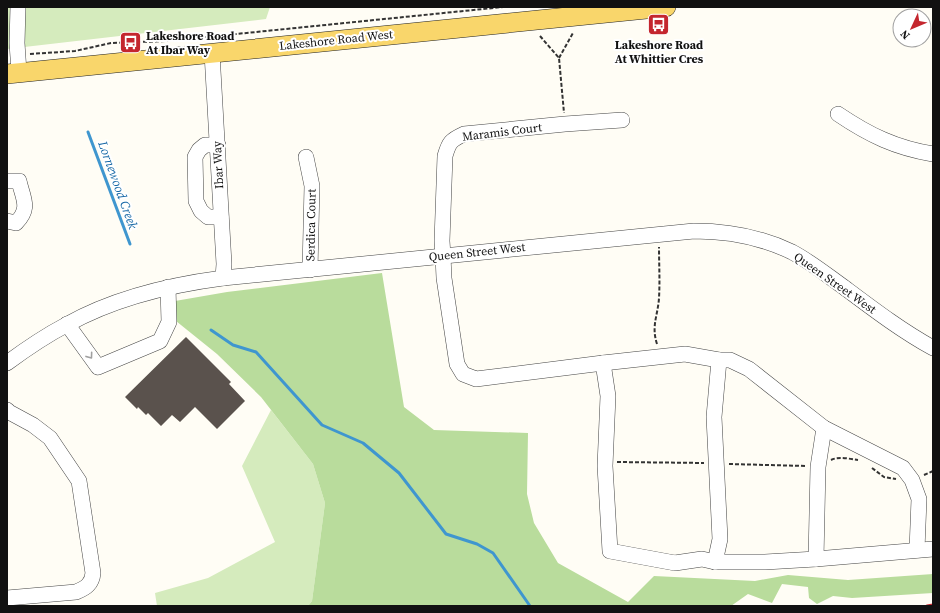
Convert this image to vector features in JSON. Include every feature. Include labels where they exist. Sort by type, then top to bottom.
[{"type":"main road","name":"Lakeshore Road West","points":[[13,73],[666,7]]},
{"type":"street","points":[[13,73],[17,44],[18,7]]},
{"type":"street","name":"Ibar Way","points":[[212,53],[218,145],[223,278]]},
{"type":"street","points":[[838,114],[872,136],[910,150],[933,154]]},
{"type":"street","name":"Maramis Court","points":[[443,256],[442,241],[445,156],[448,145],[455,138],[464,134],[622,120]]},
{"type":"street","points":[[218,145],[205,145],[195,156],[196,201],[201,211],[208,217],[221,217]]},
{"type":"street","name":"Serdica Court","points":[[306,157],[312,186],[310,270]]},
{"type":"street","points":[[7,181],[19,181],[26,209],[16,223],[7,221]]},
{"type":"street","name":"Queen Street West","points":[[7,363],[34,344],[67,324],[123,300],[168,287],[223,278],[659,233],[694,231],[725,232],[755,238],[781,247],[813,265],[900,328],[933,348]]},
{"type":"street","points":[[443,256],[444,278],[457,364],[463,374],[476,379],[685,354],[719,360],[730,360],[749,369],[824,428],[903,468],[912,480],[919,499],[917,550]]},
{"type":"street","points":[[67,324],[98,367],[160,341],[169,322],[168,287]]},
{"type":"street","points":[[715,562],[720,539],[714,417],[719,360]]},
{"type":"street","points":[[603,363],[608,396],[606,462],[610,551],[675,563],[702,560],[715,562],[765,562],[933,549]]},
{"type":"street","points":[[7,410],[33,425],[50,438],[79,480],[93,573],[92,579],[85,588],[76,592],[7,598]]},
{"type":"street","points":[[816,559],[818,467],[824,428]]},
{"type":"path","points":[[28,54],[75,51],[112,43],[167,41],[503,7]]},
{"type":"path","points":[[565,124],[559,58],[573,33]]},
{"type":"path","points":[[540,36],[559,58]]},
{"type":"path","points":[[659,233],[659,299],[655,317],[654,336],[661,357]]},
{"type":"path","points":[[606,462],[818,467],[834,458],[865,461]]},
{"type":"path","points":[[869,465],[884,477],[893,479],[912,480],[933,471]]},
{"type":"green space","points":[[7,7],[270,7],[266,19],[7,49]]},
{"type":"green space","points":[[382,273],[404,407],[434,430],[528,433],[527,494],[534,523],[558,563],[628,602],[654,576],[755,581],[788,575],[848,580],[933,574],[933,593],[852,598],[833,596],[817,604],[809,598],[808,587],[782,584],[772,603],[748,594],[731,606],[308,606],[312,601],[325,503],[313,464],[261,397],[217,354],[176,321],[175,301],[227,292]]},
{"type":"green space","points":[[271,410],[313,464],[325,503],[312,601],[308,606],[157,606],[155,593],[208,578],[275,542],[242,466]]},
{"type":"building","points":[[186,337],[231,382],[229,384],[245,401],[217,429],[195,407],[180,422],[172,415],[161,426],[148,413],[146,415],[138,407],[137,409],[125,397]]},
{"type":"waterway","name":"Lornewood Creek","points":[[88,132],[130,244]]},
{"type":"waterway","name":"Lornewood Creek","points":[[211,330],[233,345],[256,352],[322,425],[363,443],[399,473],[446,534],[477,544],[493,553],[530,606]]},
{"type":"railway","points":[[927,606],[933,605]]},
{"type":"place","name":"Lakeshore Road At Whittier Cres","points":[[659,24]]},
{"type":"place","name":"Lakeshore Road At Ibar Way","points":[[131,43]]}]
